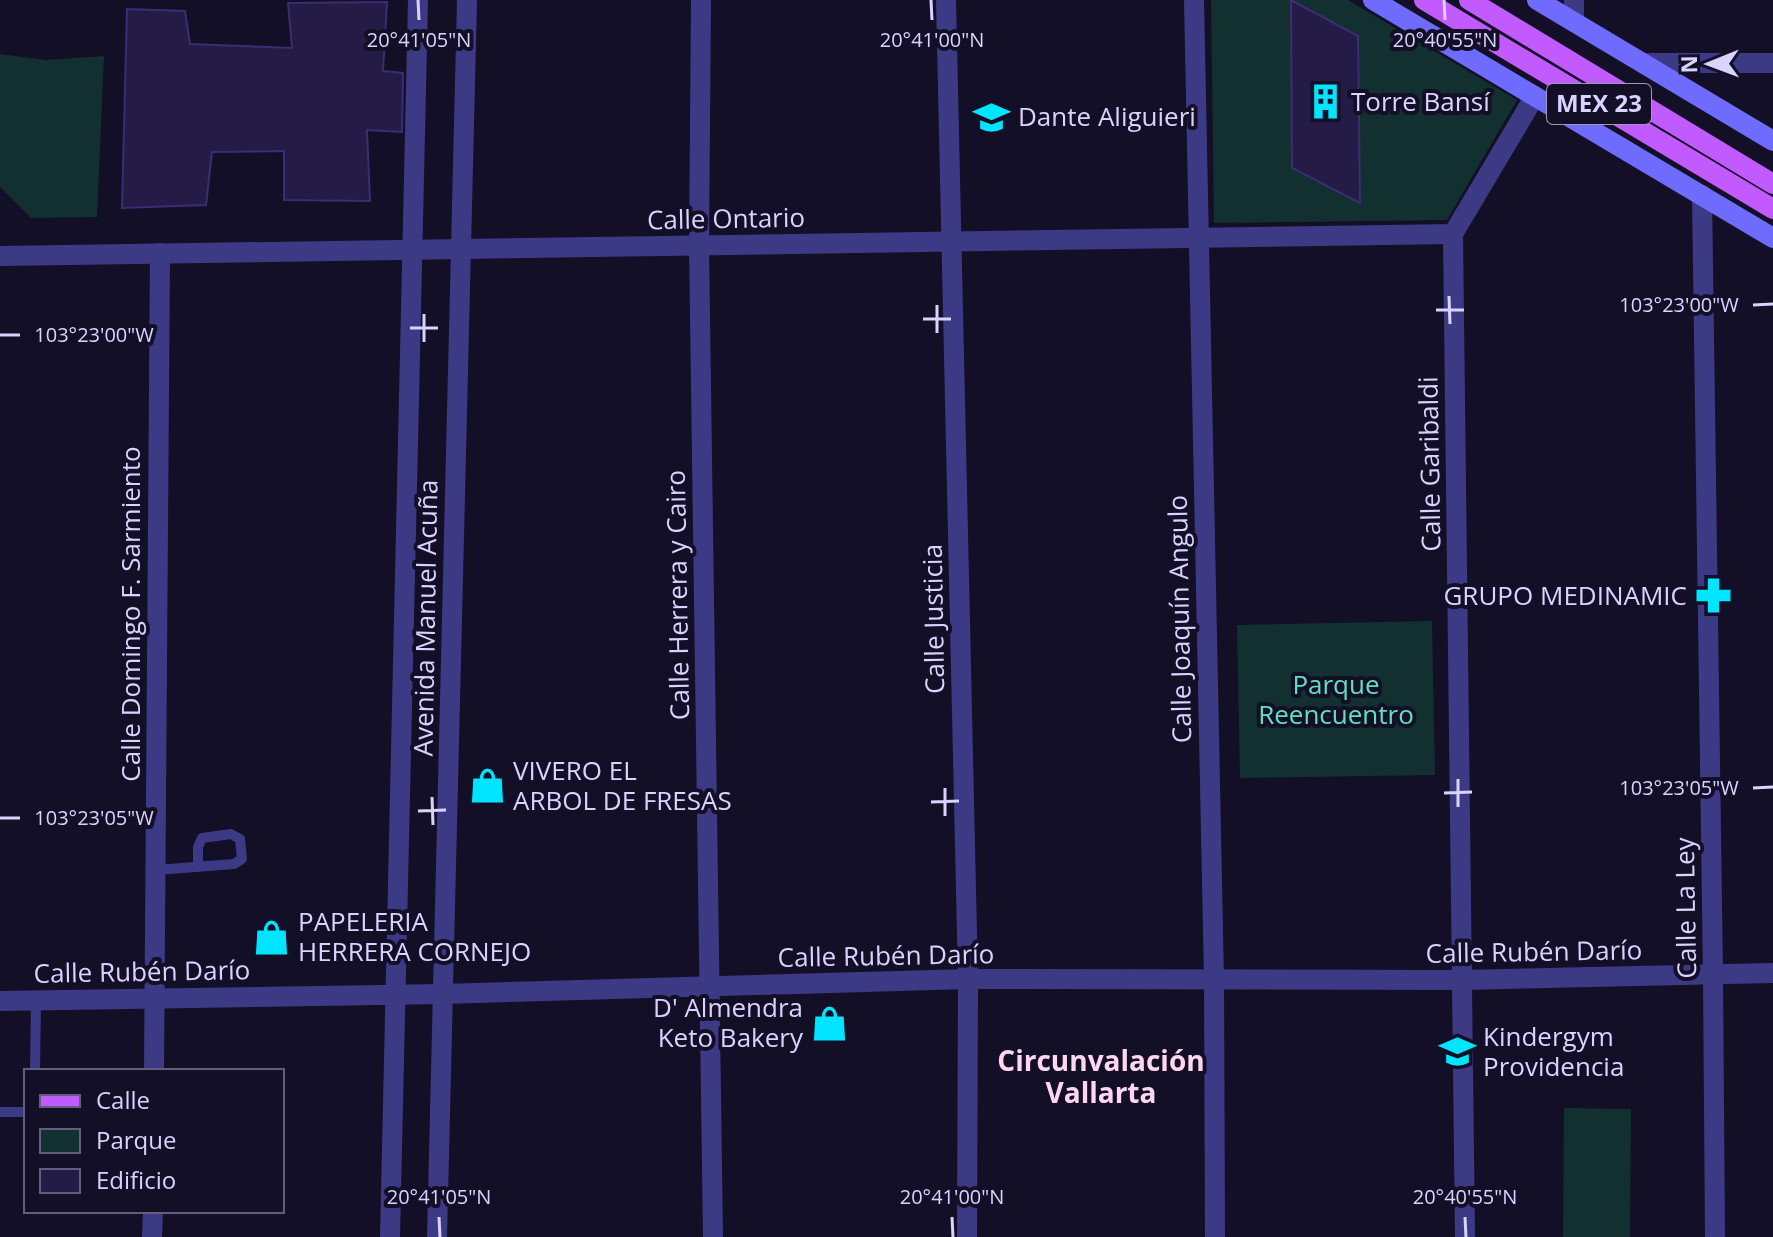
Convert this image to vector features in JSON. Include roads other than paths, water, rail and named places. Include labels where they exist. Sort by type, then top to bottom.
[{"type":"main road","points":[[1373,0],[1773,238]]},
{"type":"main road","name":"MEX 23","points":[[1424,0],[1773,209]]},
{"type":"main road","name":"MEX 23","points":[[1469,0],[1773,184]]},
{"type":"main road","points":[[1537,0],[1773,141]]},
{"type":"street","name":"Avenida Manuel Acuña","points":[[390,1237],[418,0]]},
{"type":"street","name":"Avenida Manuel Acuña","points":[[437,1237],[467,0]]},
{"type":"street","name":"Calle Herrera y Cairo","points":[[701,0],[699,245],[713,1237]]},
{"type":"street","name":"Calle Justicia","points":[[946,0],[968,979],[967,1237]]},
{"type":"street","name":"Calle Joaquín Angulo","points":[[1194,0],[1214,980],[1215,1237]]},
{"type":"street","points":[[1574,0],[1574,22]]},
{"type":"street","points":[[1643,63],[1773,63]]},
{"type":"street","points":[[1453,234],[1535,96]]},
{"type":"street","name":"Calle La Ley","points":[[1702,195],[1715,1237]]},
{"type":"street","name":"Calle Ontario","points":[[0,256],[1453,234]]},
{"type":"street","name":"Calle Garibaldi","points":[[1453,234],[1465,1237]]},
{"type":"street","name":"Calle Domingo F. Sarmiento","points":[[154,1069],[160,253]]},
{"type":"street","name":"Calle Rubén Darío","points":[[0,1001],[442,994],[968,979],[1462,980],[1773,973]]},
{"type":"street","points":[[152,1237],[153,1213]]},
{"type":"lane","points":[[156,870],[198,867],[238,863],[243,854],[240,839],[231,834],[202,838],[198,847],[198,867]]},
{"type":"lane","points":[[35,1069],[36,1000]]},
{"type":"lane","points":[[0,1112],[24,1112]]},
{"type":"place","name":"Torre Bansí","points":[[1325,102]]},
{"type":"place","name":"Dante Aliguieri","points":[[992,117]]},
{"type":"place","name":"GRUPO MEDINAMIC","points":[[1713,596]]},
{"type":"place","name":"VIVERO EL ARBOL DE FRESAS","points":[[487,786]]},
{"type":"place","name":"PAPELERIA HERRERA CORNEJO","points":[[272,937]]},
{"type":"place","name":"D' Almendra Keto Bakery","points":[[829,1023]]},
{"type":"place","name":"Kindergym Providencia","points":[[1457,1052]]},
{"type":"district","name":"Circunvalación Vallarta","points":[[1101,1077]]},
{"type":"park label","name":"Parque Reencuentro","points":[[1336,700]]}]
